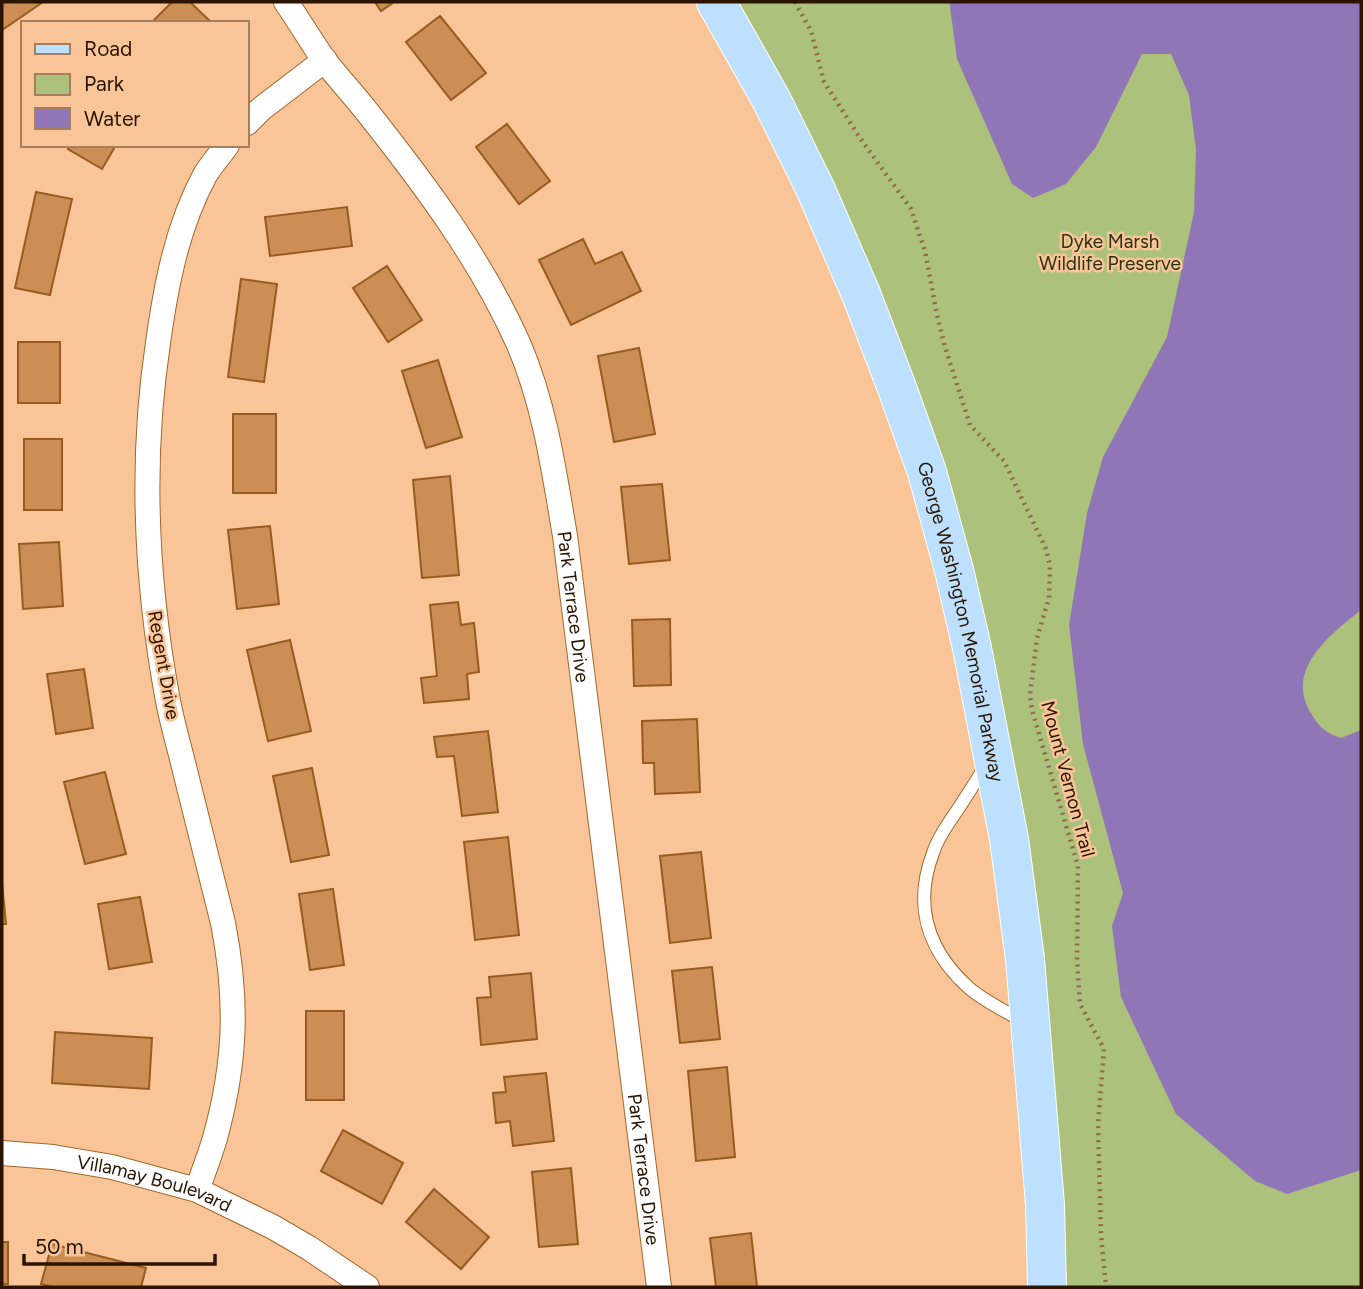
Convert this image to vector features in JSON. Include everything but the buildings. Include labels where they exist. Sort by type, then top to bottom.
[{"type":"main road","name":"George Washington Memorial Parkway","points":[[716,2],[771,99],[815,188],[861,294],[927,472],[954,570],[972,648],[1011,853],[1025,959],[1045,1205],[1047,1287]]},
{"type":"street","name":"Park Terrace Drive","points":[[286,2],[325,60],[424,187],[479,268],[501,308],[535,389],[547,432],[565,536],[659,1287]]},
{"type":"street","points":[[248,122],[325,60]]},
{"type":"street","name":"Regent Drive","points":[[197,1189],[214,1140],[227,1089],[233,1044],[233,995],[223,923],[168,704],[154,616],[146,488],[155,362],[176,246],[190,205],[207,173],[226,147]]},
{"type":"street","name":"Villamay Boulevard","points":[[2,1153],[53,1157],[112,1167],[197,1189],[273,1227],[367,1287]]},
{"type":"lane","points":[[993,755],[933,851],[925,879],[923,903],[928,929],[947,965],[971,990],[1030,1026]]},
{"type":"path","name":"Mount Vernon Trail","points":[[795,2],[811,31],[824,82],[911,209],[925,251],[945,347],[970,425],[1004,461],[1046,549],[1050,566],[1049,597],[1037,638],[1030,695],[1032,710],[1078,866],[1077,960],[1080,1004],[1104,1049],[1098,1125],[1101,1236],[1106,1287]]},
{"type":"green space","name":"Dyke Marsh Wildlife Preserve","points":[[714,2],[1361,2],[1361,1287],[1039,1287],[993,755],[897,388]]},
{"type":"water","points":[[950,2],[1361,2],[1361,610],[1324,642],[1314,655],[1303,683],[1305,699],[1312,715],[1324,730],[1341,738],[1361,730],[1361,1170],[1287,1194],[1255,1181],[1176,1114],[1121,997],[1112,926],[1123,893],[1083,744],[1069,625],[1087,513],[1103,457],[1167,337],[1194,212],[1196,150],[1189,95],[1171,54],[1142,54],[1096,147],[1066,184],[1033,198],[1012,184],[957,59]]}]
